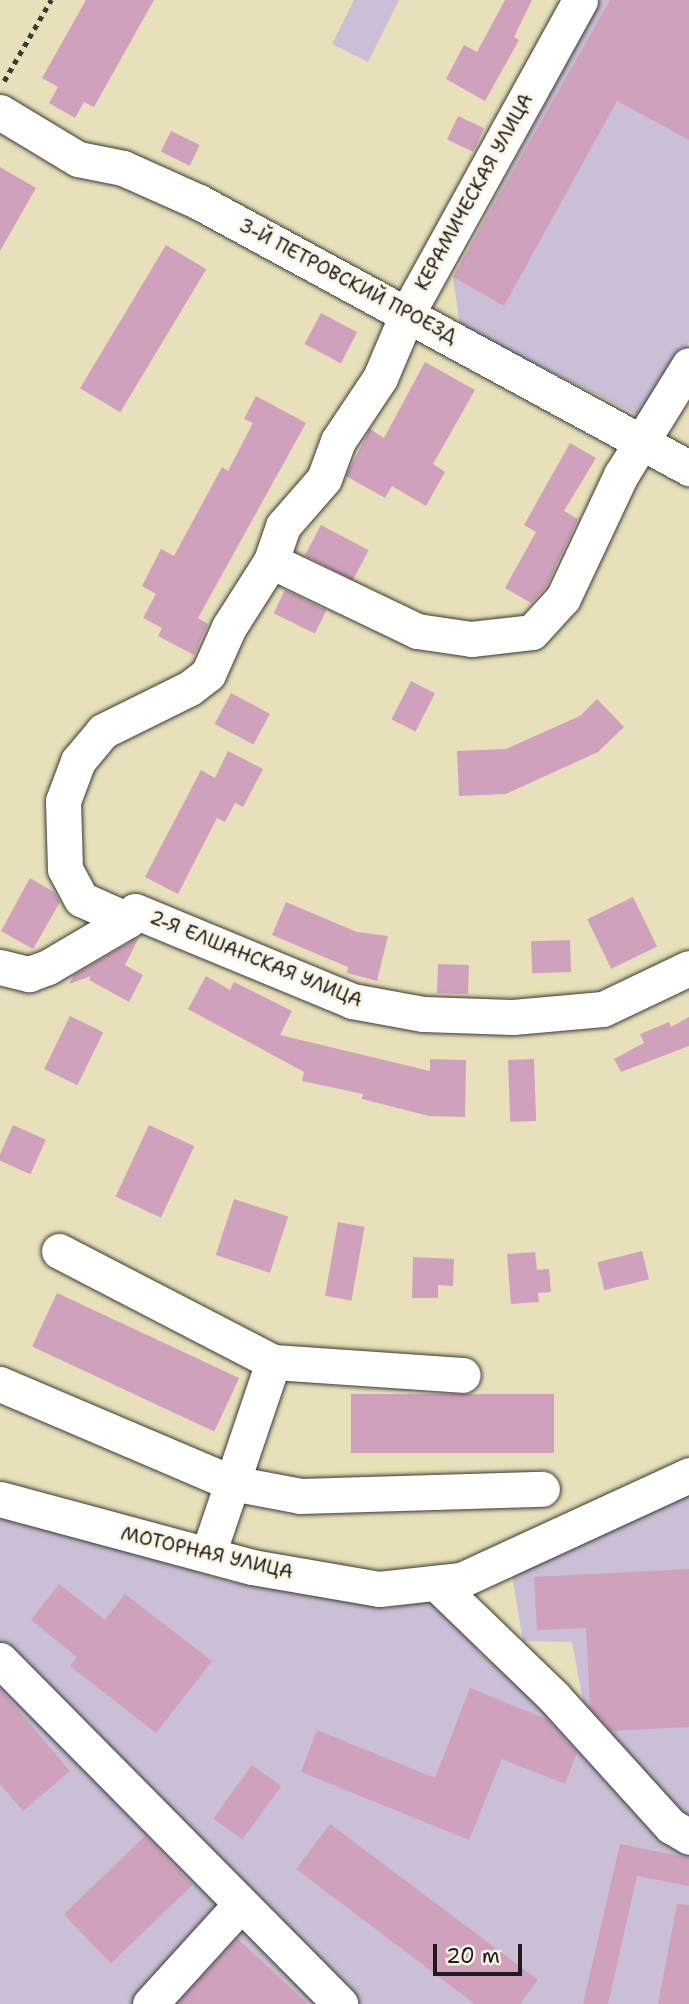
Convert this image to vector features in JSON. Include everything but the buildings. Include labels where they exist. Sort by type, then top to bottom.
[{"type":"street","name":"КЕРАМИЧЕСКАЯ УЛИЦА","points":[[128,920],[81,899],[65,869],[63,801],[78,761],[103,732],[190,688],[208,674],[229,627],[271,561],[283,526],[324,479],[338,441],[380,378],[408,312],[580,0]]},
{"type":"street","name":"3-Й ПЕТРОВСКИЙ ПРОЕЗД","points":[[0,112],[78,159],[123,168],[199,202],[408,312],[689,468]]},
{"type":"street","points":[[271,561],[418,631],[471,639],[532,632],[563,598],[621,475],[644,444],[689,365]]},
{"type":"street","name":"2-Я ЕЛШАНСКАЯ УЛИЦА","points":[[0,967],[29,974],[48,967],[128,920],[135,911],[352,1001],[424,1014],[513,1017],[603,1009],[689,968]]},
{"type":"street","points":[[59,1251],[273,1362],[463,1375]]},
{"type":"street","points":[[208,1554],[273,1362]]},
{"type":"street","points":[[0,1384],[232,1483],[301,1496],[542,1489]]},
{"type":"street","name":"МОТОРНАЯ УЛИЦА","points":[[0,1499],[252,1567],[379,1588],[461,1580],[689,1475]]},
{"type":"street","points":[[436,1583],[553,1696],[671,1826],[689,1837]]},
{"type":"street","points":[[0,1660],[341,2004]]},
{"type":"street","points":[[150,2004],[241,1903]]},
{"type":"path","points":[[0,88],[51,0]]},
{"type":"shaded area","points":[[354,0],[399,0],[368,62],[332,44]]},
{"type":"shaded area","points":[[600,0],[689,0],[689,342],[646,419],[460,326],[453,277]]},
{"type":"shaded area","points":[[689,1491],[689,2004],[0,2004],[0,1515],[232,1582],[387,1609],[444,1597],[480,1654],[589,1733],[572,1642],[523,1641],[512,1575]]}]
